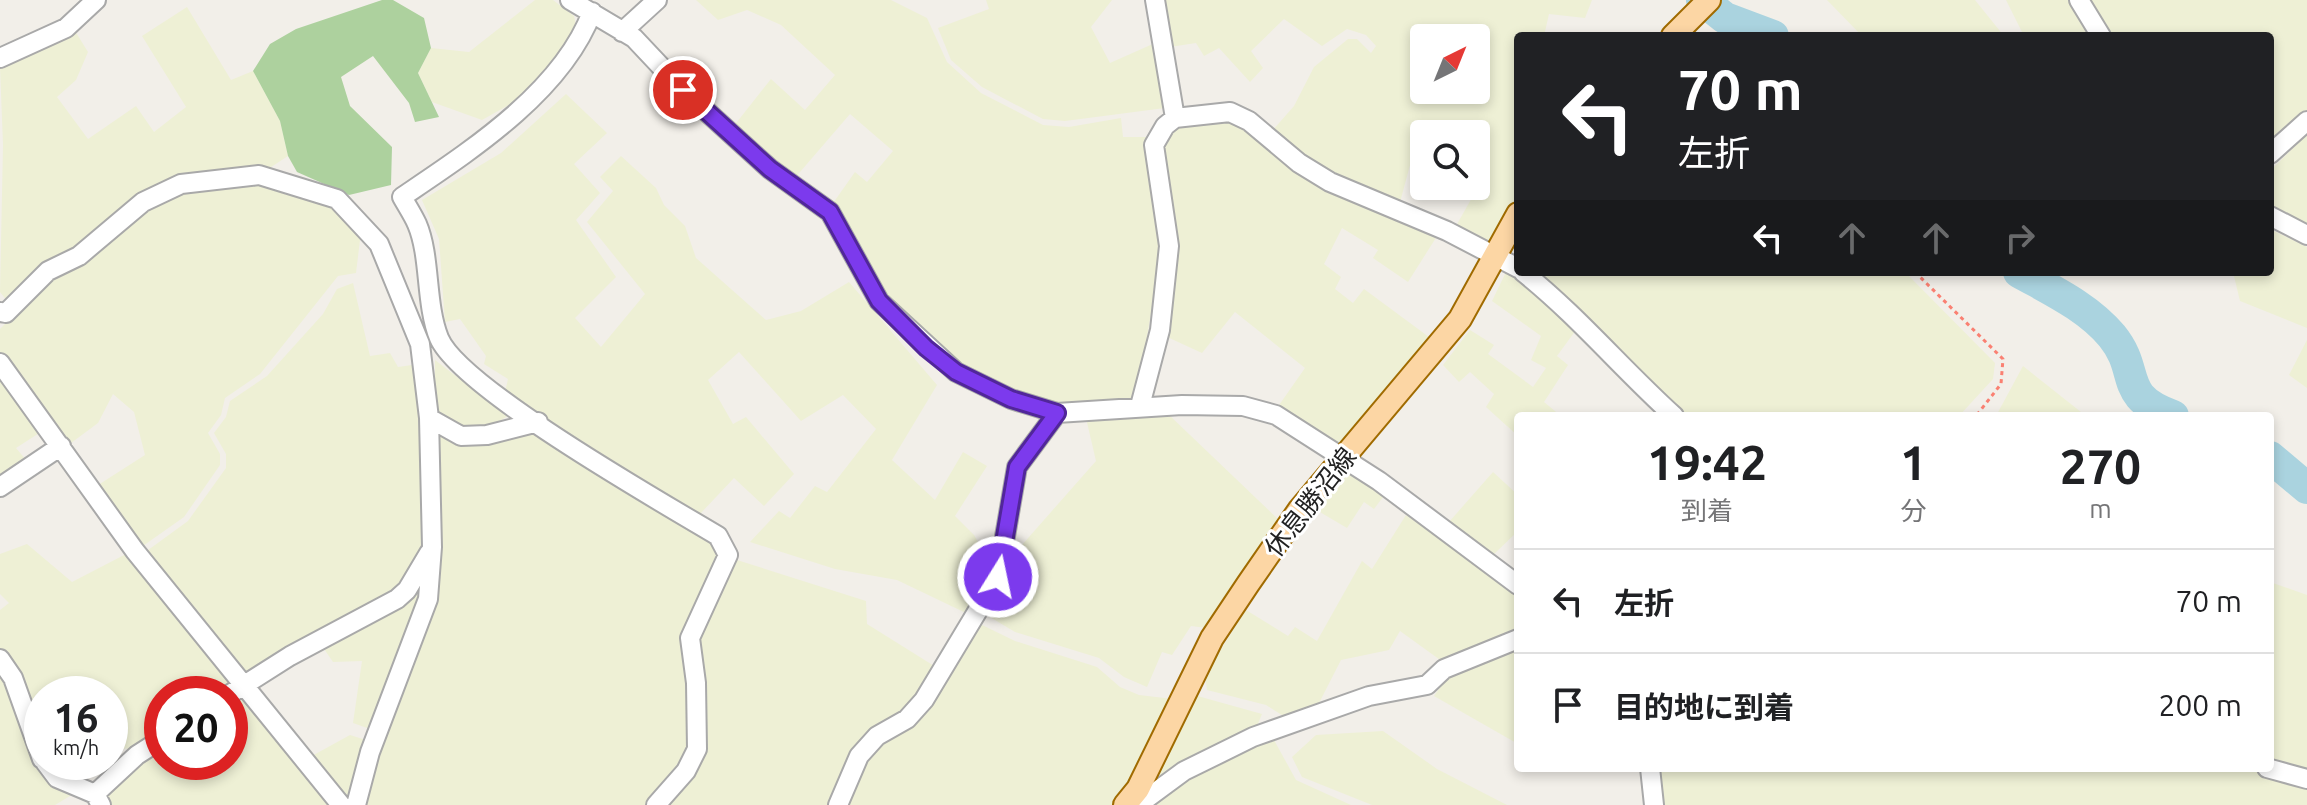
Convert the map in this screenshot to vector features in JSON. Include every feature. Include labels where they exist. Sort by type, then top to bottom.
[{"type":"main road","points":[[1677,32],[1709,0]]},
{"type":"main road","name":"休息勝沼線","points":[[1129,800],[1212,638],[1300,509],[1460,319],[1514,222]]},
{"type":"street","points":[[0,58],[66,28],[96,0]]},
{"type":"street","points":[[570,0],[634,38],[683,90],[770,169],[830,212],[879,301],[926,348],[956,372],[1011,399],[1057,413],[1140,406],[1243,406],[1288,421],[1344,457],[1514,582]]},
{"type":"street","points":[[622,32],[657,0]]},
{"type":"street","points":[[1155,0],[1175,118]]},
{"type":"street","points":[[2079,0],[2099,32]]},
{"type":"street","points":[[592,12],[582,39],[501,129],[402,197],[418,226],[428,296],[440,340],[463,370],[593,461],[718,536],[728,555],[690,638],[696,683],[697,749],[686,771],[656,805]]},
{"type":"street","points":[[1140,406],[1160,330],[1169,246],[1154,145],[1165,126],[1175,118],[1230,112],[1249,121],[1299,163],[1330,182],[1447,231],[1514,266]]},
{"type":"street","points":[[2274,150],[2307,121]]},
{"type":"street","points":[[0,312],[6,313],[48,271],[79,256],[143,202],[181,184],[259,175],[337,199],[379,244],[420,344],[429,418],[432,547],[428,599],[370,752],[356,805]]},
{"type":"street","points":[[2274,218],[2307,235]]},
{"type":"street","points":[[1528,276],[1605,344],[1622,370],[1669,412]]},
{"type":"street","points":[[0,363],[227,676]]},
{"type":"street","points":[[838,805],[859,756],[877,736],[907,719],[924,700],[998,577],[1017,467],[1057,413]]},
{"type":"street","points":[[429,418],[461,436],[487,435],[538,422]]},
{"type":"street","points":[[0,487],[61,446]]},
{"type":"street","points":[[248,683],[372,610],[397,599],[407,590],[432,547]]},
{"type":"street","points":[[1129,800],[1146,799],[1184,771],[1253,737],[1369,696],[1427,685],[1444,669],[1514,641]]},
{"type":"street","points":[[0,659],[13,678],[24,708]]},
{"type":"street","points":[[248,701],[341,805]]},
{"type":"street","points":[[61,780],[98,799],[144,751]]},
{"type":"street","points":[[2274,770],[2307,779]]},
{"type":"street","points":[[1650,772],[1654,805]]},
{"type":"path","points":[[1919,276],[2003,359],[2001,384],[1979,412]]},
{"type":"green space","points":[[382,0],[393,0],[424,18],[431,48],[418,73],[439,117],[415,122],[409,103],[373,56],[341,77],[350,106],[392,147],[391,185],[349,195],[297,172],[288,156],[280,121],[253,71],[270,44],[296,29]]},
{"type":"green space","points":[[535,0],[553,0],[574,16],[578,34],[514,102],[482,120],[432,102],[418,73],[431,48],[469,52]]},
{"type":"green space","points":[[696,0],[891,0],[927,18],[947,62],[981,93],[1043,125],[1069,127],[1121,118],[1123,137],[1149,137],[1163,244],[1136,400],[1053,406],[960,369],[925,341],[881,290],[831,206],[855,172],[867,182],[893,151],[850,114],[794,179],[733,127],[771,79],[805,110],[835,75],[781,25],[747,10],[718,20]]},
{"type":"green space","points":[[986,0],[1112,0],[1091,27],[1110,63],[1155,43],[1165,108],[1065,121],[1043,119],[982,87],[951,60],[938,28],[989,9]]},
{"type":"green space","points":[[1162,0],[1592,0],[1585,18],[1549,14],[1545,32],[1514,32],[1514,207],[1493,246],[1456,226],[1471,200],[1490,200],[1490,120],[1410,120],[1410,165],[1400,202],[1341,182],[1272,131],[1294,106],[1314,67],[1348,39],[1357,39],[1371,53],[1376,46],[1366,35],[1347,29],[1322,46],[1284,19],[1251,51],[1263,68],[1250,82],[1219,48],[1204,56],[1196,43],[1170,47]]},
{"type":"green space","points":[[1827,0],[1975,0],[2001,32],[1858,32]]},
{"type":"green space","points":[[2006,0],[2070,0],[2089,32],[2022,32]]},
{"type":"green space","points":[[2089,0],[2307,0],[2307,110],[2274,138],[2274,32],[2108,32]]},
{"type":"green space","points":[[187,7],[231,80],[253,71],[280,121],[288,156],[265,171],[179,179],[8,302],[0,292],[3,145],[0,67],[75,31],[88,52],[76,80],[57,97],[88,139],[136,106],[154,132],[186,107],[142,36]]},
{"type":"green space","points":[[566,94],[607,133],[574,164],[600,193],[576,220],[616,277],[575,318],[601,347],[645,294],[587,222],[613,191],[600,177],[621,156],[656,188],[664,205],[685,226],[696,258],[766,320],[801,311],[849,282],[937,385],[892,460],[935,500],[963,452],[987,466],[955,516],[974,535],[995,572],[970,615],[897,580],[835,569],[750,542],[779,511],[790,518],[815,486],[827,492],[876,429],[843,395],[801,421],[739,352],[708,380],[733,424],[746,417],[794,474],[764,506],[734,478],[700,514],[583,444],[505,392],[508,379],[484,364],[486,356],[460,319],[445,322],[439,239],[422,200],[501,153]]},
{"type":"green space","points":[[1229,119],[1439,233],[1408,282],[1373,258],[1378,250],[1342,228],[1324,264],[1341,277],[1335,289],[1353,303],[1364,289],[1433,340],[1343,447],[1277,408],[1305,368],[1235,312],[1202,353],[1165,336],[1160,149],[1174,126]]},
{"type":"green space","points":[[2307,134],[2307,226],[2274,210],[2274,167]]},
{"type":"green space","points":[[256,178],[333,202],[361,232],[356,273],[338,276],[260,374],[225,398],[221,415],[208,433],[220,454],[220,465],[184,517],[140,548],[95,487],[145,455],[134,412],[113,394],[98,423],[67,446],[0,357],[0,329],[53,275],[135,212],[187,186]]},
{"type":"green space","points":[[2274,231],[2307,247],[2307,328],[2240,301],[2234,276],[2274,276]]},
{"type":"green space","points":[[1507,270],[1576,330],[1557,356],[1568,365],[1544,402],[1556,412],[1514,412],[1514,432],[1486,407],[1494,394],[1470,372],[1459,382],[1443,365],[1470,330],[1494,345],[1488,354],[1533,387],[1546,368],[1531,360],[1541,336],[1492,301]]},
{"type":"green space","points":[[1535,276],[1909,276],[1995,363],[1993,379],[1963,412],[1676,412]]},
{"type":"green space","points":[[353,283],[370,356],[390,353],[398,367],[419,364],[424,544],[398,591],[248,678],[241,676],[144,553],[188,521],[226,468],[226,454],[214,433],[226,417],[230,401],[267,376],[323,314],[337,289]]},
{"type":"green space","points":[[2307,340],[2307,388],[2289,375]]},
{"type":"green space","points":[[435,360],[508,416],[483,430],[459,428],[435,412]]},
{"type":"green space","points":[[2023,366],[2081,412],[1998,412]]},
{"type":"green space","points":[[0,374],[44,430],[16,448],[27,461],[0,479]]},
{"type":"green space","points":[[1167,413],[1280,521],[1207,628],[1191,626],[1172,655],[1162,652],[1147,687],[1124,677],[1099,658],[1015,632],[985,614],[1006,563],[1096,461],[1086,418]]},
{"type":"green space","points":[[434,426],[535,430],[714,542],[720,557],[686,636],[691,743],[682,763],[646,805],[361,805],[432,605]]},
{"type":"green space","points":[[1347,467],[1386,493],[1374,509],[1364,502],[1347,528],[1313,508]]},
{"type":"green space","points":[[1493,472],[1514,491],[1514,535],[1492,556],[1449,522]]},
{"type":"green space","points":[[1406,515],[1514,591],[1514,630],[1443,662],[1400,631],[1389,650],[1341,660],[1319,703],[1285,717],[1266,705],[1207,690],[1205,675],[1246,610],[1288,636],[1295,627],[1317,641],[1362,561],[1372,569]]},
{"type":"green space","points":[[27,544],[72,582],[128,553],[232,676],[144,676],[144,745],[130,754],[128,676],[24,676],[24,692],[11,661],[0,649],[0,610],[9,603],[0,594],[0,554]]},
{"type":"green space","points":[[737,560],[866,601],[867,624],[939,669],[908,713],[868,739],[834,805],[666,805],[706,748],[699,641]]},
{"type":"green space","points":[[427,565],[422,601],[370,729],[353,723],[362,661],[333,662],[320,643],[372,614]]},
{"type":"green space","points":[[2274,583],[2307,595],[2307,773],[2274,764]]},
{"type":"green space","points":[[980,624],[1015,641],[1097,667],[1120,687],[1139,695],[1173,699],[1130,788],[1112,805],[842,805],[862,761]]},
{"type":"green space","points":[[1514,646],[1514,742],[1434,696],[1448,677]]},
{"type":"green space","points":[[0,673],[24,736],[24,780],[58,780],[75,793],[55,805],[0,805]]},
{"type":"green space","points":[[1194,695],[1262,714],[1254,733],[1208,749],[1151,784]]},
{"type":"green space","points":[[248,698],[334,805],[108,805],[101,790],[114,780],[128,780],[128,770],[144,758],[144,780],[248,780]]},
{"type":"green space","points":[[1383,731],[1437,769],[1507,805],[1372,805],[1302,777],[1292,757],[1316,735]]},
{"type":"green space","points":[[350,735],[369,741],[348,805],[310,757]]},
{"type":"green space","points":[[1274,740],[1296,780],[1351,805],[1153,805],[1179,784],[1239,753]]},
{"type":"green space","points":[[1655,772],[2267,772],[2307,783],[2307,805],[1659,805]]},
{"type":"waterway","points":[[1702,0],[1725,18],[1762,32]]},
{"type":"waterway","points":[[2026,276],[2092,316],[2121,349],[2137,391],[2144,400],[2164,412]]},
{"type":"waterway","points":[[2274,460],[2307,488]]},
{"type":"route","points":[[683,90],[770,169],[830,212],[879,301],[926,348],[956,372],[1011,399],[1057,413],[1017,467],[998,577]]}]
